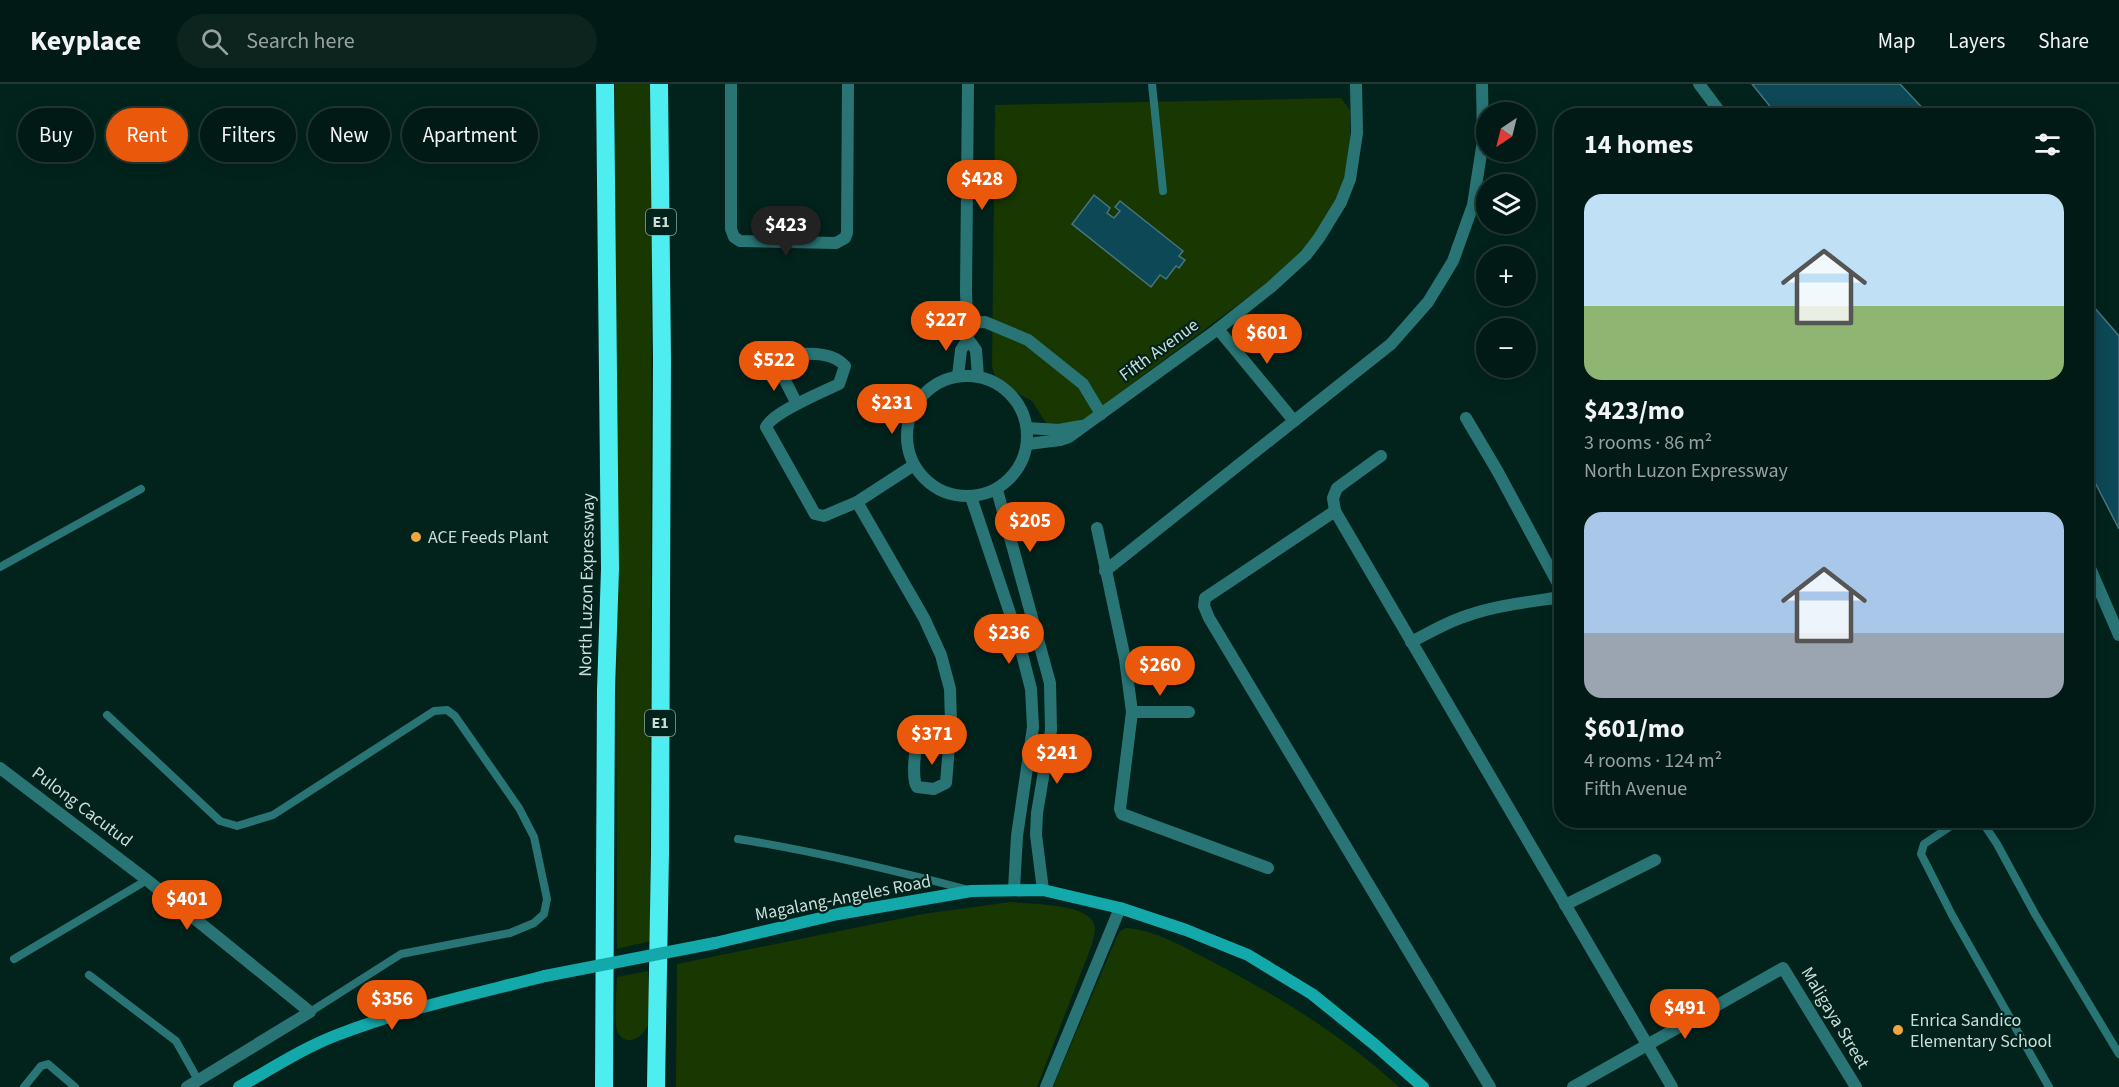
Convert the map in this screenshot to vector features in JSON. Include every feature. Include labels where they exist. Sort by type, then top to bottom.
[{"type":"highway","name":"North Luzon Expressway","points":[[604,1087],[606,702],[610,569],[605,84]]},
{"type":"highway","name":"E1","points":[[656,1087],[660,853],[662,371],[659,84]]},
{"type":"main road","name":"Magalang-Angeles Road","points":[[239,1087],[335,1036],[407,1010],[545,976],[715,943],[838,914],[972,891],[1014,889],[1043,890],[1120,908],[1186,930],[1248,955],[1312,994],[1423,1087]]},
{"type":"street","points":[[730,84],[731,230],[734,237],[740,241],[836,243],[847,233],[848,84]]},
{"type":"street","points":[[968,84],[967,323],[968,339],[976,350],[978,376]]},
{"type":"street","name":"Fifth Avenue","points":[[1028,444],[1069,437],[1218,329],[1271,287],[1306,255],[1341,202],[1350,179],[1355,144],[1356,84]]},
{"type":"street","points":[[1105,571],[1391,344],[1428,302],[1453,261],[1473,205],[1483,141],[1482,84]]},
{"type":"street","points":[[1699,84],[1717,108]]},
{"type":"street","points":[[967,323],[985,322],[1028,340],[1083,384],[1101,414]]},
{"type":"street","points":[[1218,329],[1294,421]]},
{"type":"street","points":[[958,376],[961,350],[968,339]]},
{"type":"street","points":[[797,404],[777,365],[777,359],[781,354],[829,355],[838,359],[845,366],[839,384],[797,404],[769,422],[766,427],[815,514],[824,516],[857,502],[914,465]]},
{"type":"street","points":[[958,376],[978,376],[1004,388],[1018,402],[1026,420],[1028,444],[1024,460],[1013,477],[997,490],[971,497],[954,495],[938,489],[924,478],[914,465],[908,448],[907,430],[911,413],[920,397],[934,385],[958,376]]},
{"type":"street","points":[[1466,418],[1554,576]]},
{"type":"street","name":"Fifth Avenue","points":[[1027,428],[1059,430],[1082,426]]},
{"type":"street","points":[[1381,456],[1337,488],[1333,498],[1335,511],[1672,1087]]},
{"type":"street","points":[[997,490],[1050,683],[1051,730],[1037,813],[1036,835],[1043,890]]},
{"type":"street","points":[[971,497],[1008,608],[1031,689],[1033,727],[1017,836],[1014,889]]},
{"type":"street","points":[[857,502],[924,618],[941,655],[950,689],[951,722],[946,783],[934,789],[917,787],[913,780],[918,736],[921,729],[926,724],[951,722]]},
{"type":"street","points":[[1335,511],[1205,598],[1204,606],[1209,618],[1490,1087]]},
{"type":"street","points":[[1097,528],[1125,659],[1132,712],[1120,809],[1122,814],[1268,868]]},
{"type":"street","points":[[2094,577],[2119,635]]},
{"type":"street","points":[[1411,642],[1474,613],[1507,604],[1554,598]]},
{"type":"street","points":[[1008,608],[1027,601]]},
{"type":"street","points":[[1031,689],[1050,683]]},
{"type":"street","points":[[1132,712],[1189,712]]},
{"type":"street","name":"Pulong Cacutud","points":[[0,768],[147,880],[310,1012]]},
{"type":"street","points":[[1565,905],[1655,860]]},
{"type":"street","points":[[1046,1087],[1120,908]]},
{"type":"street","name":"Maligaya Street","points":[[1647,1044],[1783,968],[1856,1087]]},
{"type":"street","points":[[193,1084],[310,1012]]},
{"type":"street","points":[[1573,1087],[1647,1044]]},
{"type":"lane","points":[[1152,84],[1164,191]]},
{"type":"lane","points":[[0,567],[141,489]]},
{"type":"lane","points":[[107,715],[220,821],[237,826],[273,815],[434,711],[447,710],[455,716],[519,808],[534,837],[547,899],[544,914],[534,923],[510,933],[401,954],[310,1012]]},
{"type":"lane","points":[[1948,828],[1924,844],[1921,854],[1952,915],[2049,1087]]},
{"type":"lane","points":[[1986,828],[2119,1054]]},
{"type":"lane","points":[[738,839],[888,869],[972,891]]},
{"type":"lane","points":[[14,959],[147,880]]},
{"type":"lane","points":[[89,975],[176,1041],[193,1084]]},
{"type":"lane","points":[[24,1087],[41,1066],[48,1064],[75,1087]]},
{"type":"green space","points":[[615,84],[650,84],[652,191],[650,941],[617,949]]},
{"type":"green space","points":[[1341,98],[1350,110],[1350,151],[1341,189],[1332,213],[1295,262],[1079,423],[1048,426],[1032,401],[996,382],[992,366],[995,105]]},
{"type":"green space","points":[[1011,902],[1067,908],[1086,915],[1095,926],[1091,947],[1037,1087],[676,1087],[677,964],[923,914]]},
{"type":"green space","points":[[1126,928],[1137,929],[1168,939],[1258,987],[1331,1033],[1399,1087],[1053,1087],[1116,939],[1120,931]]},
{"type":"green space","points":[[648,971],[649,1022],[641,1035],[627,1040],[622,1038],[617,1028],[615,1014],[617,977]]},
{"type":"water","points":[[1752,84],[1900,84],[1922,108],[1771,108]]},
{"type":"water","points":[[1094,195],[1110,208],[1107,213],[1114,218],[1120,211],[1115,207],[1120,201],[1183,251],[1179,256],[1185,260],[1179,268],[1176,266],[1166,279],[1160,275],[1151,287],[1072,224]]},
{"type":"water","points":[[2094,307],[2119,336],[2119,529],[2094,481]]},
{"type":"place","name":"ACE Feeds Plant","points":[[416,537]]},
{"type":"place","name":"Enrica Sandico Elementary School","points":[[1898,1030]]}]
